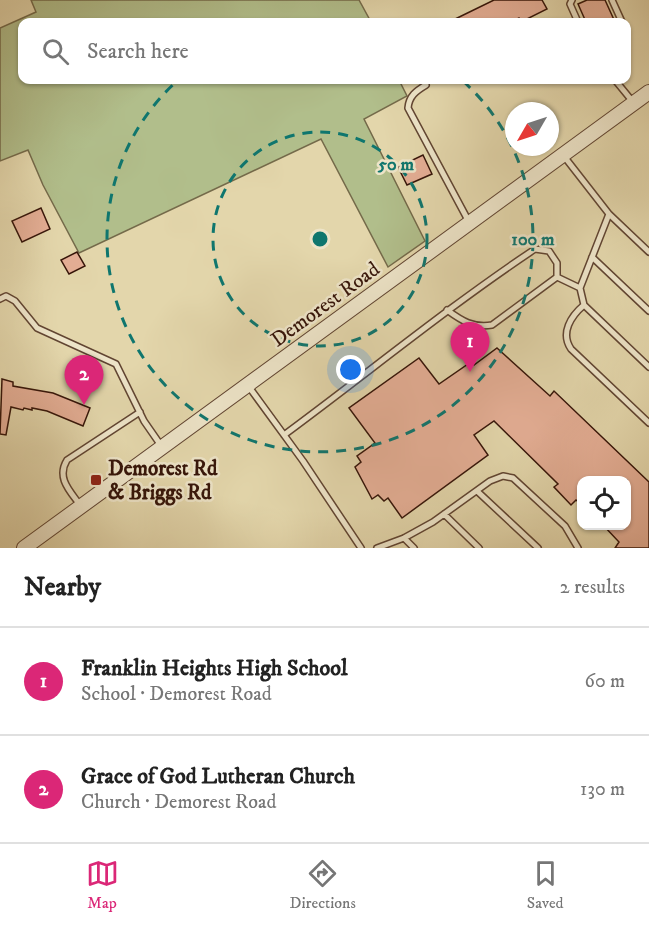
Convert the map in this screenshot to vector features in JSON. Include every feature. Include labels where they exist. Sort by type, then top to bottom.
[{"type":"street","name":"Demorest Road","points":[[24,548],[649,92]]},
{"type":"lane","points":[[572,0],[570,4],[576,18]]},
{"type":"lane","points":[[612,0],[620,18]]},
{"type":"lane","points":[[618,84],[634,103]]},
{"type":"lane","points":[[426,85],[408,100],[408,108],[470,223]]},
{"type":"lane","points":[[563,155],[609,214],[649,252]]},
{"type":"lane","points":[[609,214],[580,288],[584,305],[649,367]]},
{"type":"lane","points":[[284,435],[415,337],[447,310],[535,249],[549,251],[557,263],[557,277]]},
{"type":"lane","points":[[592,257],[649,311]]},
{"type":"lane","points":[[557,277],[580,288]]},
{"type":"lane","points":[[447,310],[465,323],[480,327],[492,325],[557,277]]},
{"type":"lane","points":[[0,299],[6,297],[15,301],[37,328],[116,364],[140,412],[163,448]]},
{"type":"lane","points":[[584,305],[574,314],[566,332],[566,341],[649,423]]},
{"type":"lane","points":[[248,386],[361,548]]},
{"type":"lane","points":[[81,507],[63,480],[62,468],[67,460],[140,412]]},
{"type":"lane","points":[[377,548],[404,538],[444,514],[490,481],[503,476],[513,478],[565,526],[578,548]]},
{"type":"lane","points":[[477,491],[538,548]]},
{"type":"lane","points":[[444,514],[479,548]]},
{"type":"lane","points":[[404,538],[414,548]]},
{"type":"green space","points":[[31,0],[359,0],[369,18],[22,18],[36,12]]},
{"type":"green space","points":[[18,20],[18,84],[401,84],[407,96],[364,119],[425,241],[388,267],[321,139],[79,253],[43,185],[28,150],[0,161],[0,28]]},
{"type":"building","points":[[494,0],[542,0],[547,9],[529,18],[457,18]]},
{"type":"building","points":[[587,0],[605,0],[613,18],[584,18],[578,4]]},
{"type":"building","points":[[423,155],[432,174],[407,185],[398,167]]},
{"type":"building","points":[[41,208],[50,229],[22,242],[12,221]]},
{"type":"building","points":[[77,252],[85,266],[69,274],[61,260]]},
{"type":"building","points":[[497,348],[550,396],[554,391],[649,482],[649,548],[615,548],[619,542],[608,530],[631,530],[631,476],[577,476],[577,501],[571,505],[554,487],[558,484],[494,421],[474,435],[488,455],[402,518],[388,498],[384,501],[378,495],[372,499],[355,467],[361,462],[357,456],[375,443],[349,408],[419,358],[439,384],[471,362],[474,365]]},
{"type":"building","points":[[2,379],[13,382],[13,386],[53,393],[90,408],[83,426],[47,411],[11,407],[6,435],[0,434]]},
{"type":"place","name":"Franklin Heights High School","points":[[470,372]]},
{"type":"place","name":"Grace of God Lutheran Church","points":[[84,405]]},
{"type":"place","name":"Demorest Rd & Briggs Rd","points":[[96,480]]}]
